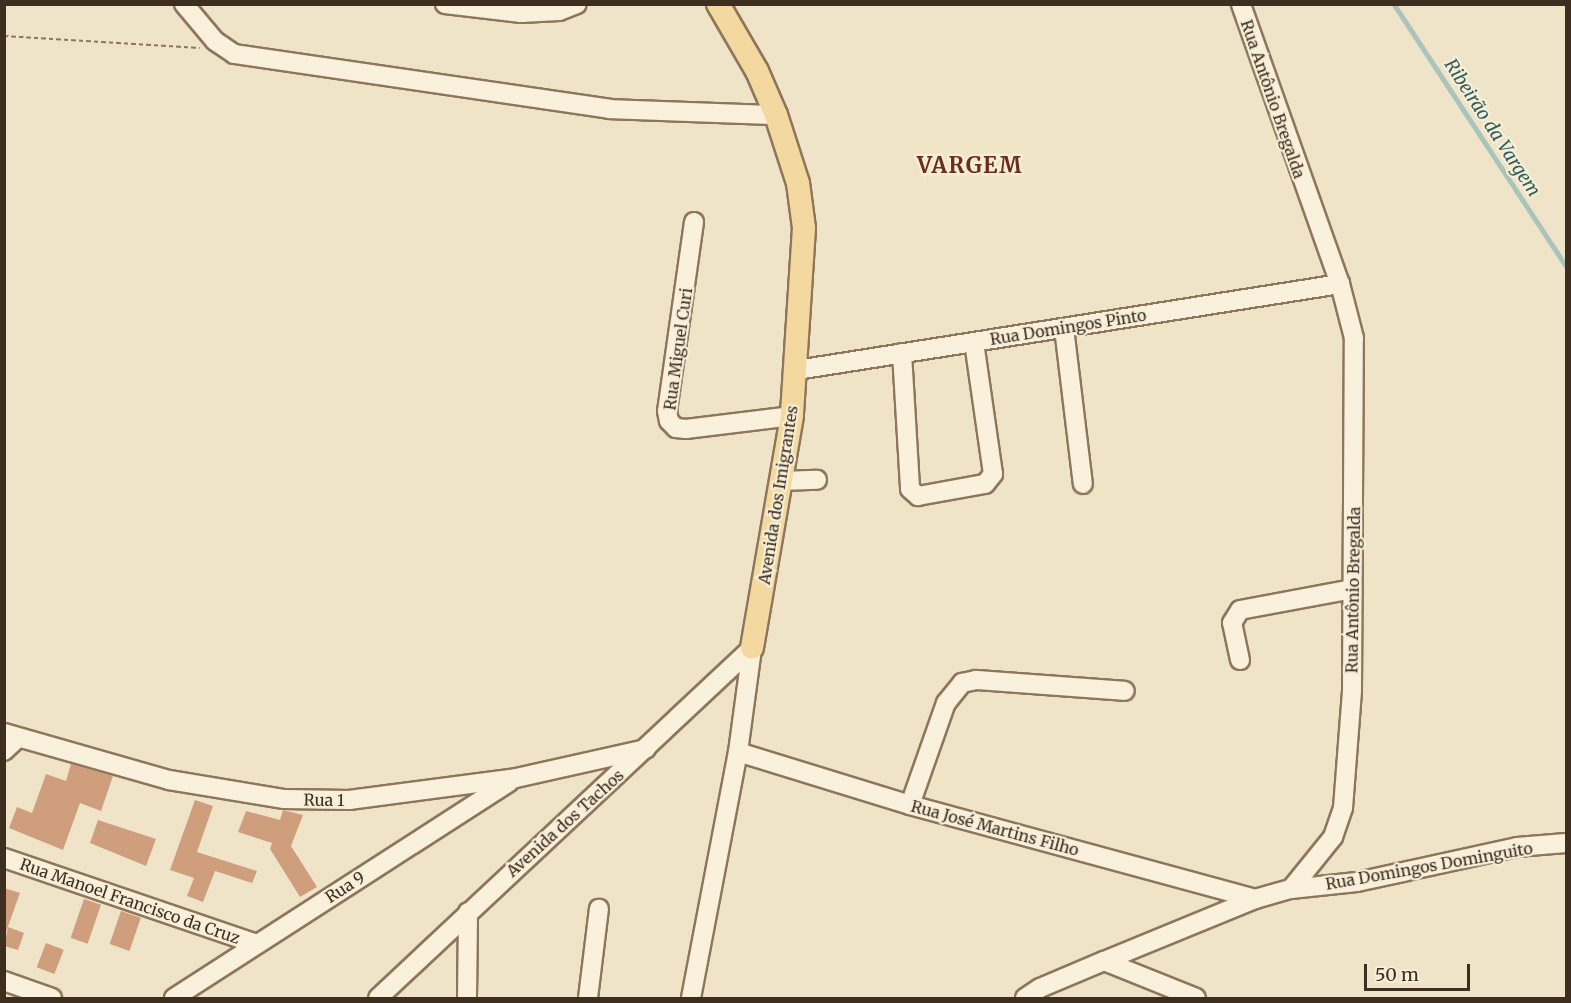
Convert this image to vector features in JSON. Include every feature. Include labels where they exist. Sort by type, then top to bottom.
[{"type":"main road","name":"Avenida dos Imigrantes","points":[[718,4],[757,71],[776,115],[798,183],[804,228],[797,370],[792,416],[752,648]]},
{"type":"street","points":[[184,4],[224,49],[609,109],[776,115]]},
{"type":"street","points":[[445,4],[559,11],[577,4]]},
{"type":"street","name":"Rua Antônio Bregalda","points":[[1241,4],[1340,284],[1354,338],[1357,378],[1348,773],[1343,808],[1333,837],[1291,889]]},
{"type":"street","name":"Rua Miguel Curi","points":[[694,222],[667,411],[669,421],[676,428],[686,429],[792,416]]},
{"type":"street","name":"Rua Domingos Pinto","points":[[797,370],[1340,284]]},
{"type":"street","points":[[1064,327],[1083,484]]},
{"type":"street","points":[[902,353],[910,489],[918,496],[985,484],[993,474],[974,342]]},
{"type":"street","points":[[781,481],[818,480]]},
{"type":"street","points":[[1240,660],[1232,623],[1240,610],[1352,589]]},
{"type":"street","name":"Avenida dos Tachos","points":[[378,999],[468,912],[646,749],[752,648]]},
{"type":"street","name":"Avenida dos Imigrantes","points":[[691,999],[738,752],[752,648]]},
{"type":"street","points":[[910,805],[946,703],[962,683],[976,680],[1125,691]]},
{"type":"street","points":[[4,751],[11,735]]},
{"type":"street","name":"Rua 1","points":[[11,735],[169,780],[284,799],[349,800],[516,778],[646,749]]},
{"type":"street","name":"Rua José Martins Filho","points":[[738,752],[910,805],[1255,899]]},
{"type":"street","name":"Rua 9","points":[[174,999],[516,778]]},
{"type":"street","name":"Rua Domingos Dominguito","points":[[1291,889],[1357,882],[1517,847],[1566,843]]},
{"type":"street","name":"Rua Manoel Francisco da Cruz","points":[[4,858],[256,944]]},
{"type":"street","points":[[1025,999],[1040,988],[1104,961],[1255,899],[1291,889]]},
{"type":"street","points":[[588,999],[599,909]]},
{"type":"street","points":[[467,999],[468,912]]},
{"type":"street","points":[[1104,961],[1196,999]]},
{"type":"street","points":[[4,981],[52,999]]},
{"type":"path","points":[[4,36],[224,49]]},
{"type":"building","points":[[71,764],[113,776],[101,811],[80,803],[63,850],[9,828],[17,807],[32,813],[46,774],[66,781]]},
{"type":"building","points":[[195,800],[213,806],[197,852],[257,871],[252,883],[215,871],[203,902],[187,896],[194,878],[170,870]]},
{"type":"building","points":[[283,810],[303,815],[291,846],[317,887],[300,897],[270,849],[272,843],[238,832],[246,811],[280,820]]},
{"type":"building","points":[[98,820],[156,839],[146,866],[90,843]]},
{"type":"building","points":[[4,888],[20,893],[6,932],[4,932]]},
{"type":"building","points":[[84,899],[101,905],[88,944],[71,938]]},
{"type":"building","points":[[121,911],[141,918],[129,951],[110,944]]},
{"type":"building","points":[[8,927],[24,933],[18,950],[4,946]]},
{"type":"building","points":[[46,943],[64,950],[54,974],[37,967]]},
{"type":"waterway","name":"Ribeirão da Vargem","points":[[1394,4],[1566,266]]},
{"type":"district","name":"VARGEM","points":[[970,166]]}]
